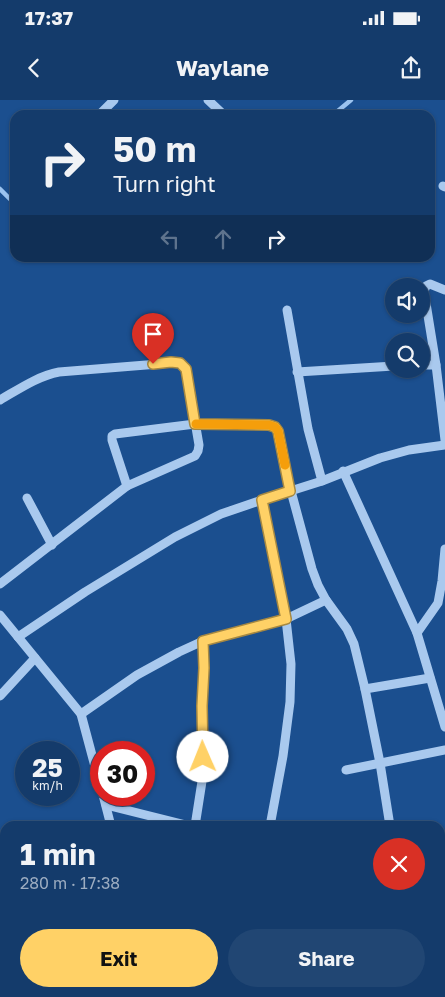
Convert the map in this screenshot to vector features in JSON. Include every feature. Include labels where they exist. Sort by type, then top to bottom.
[{"type":"street","points":[[104,110],[114,100]]},
{"type":"street","points":[[208,100],[219,110]]},
{"type":"street","points":[[445,290],[430,284],[426,286],[424,291],[436,365],[445,440]]},
{"type":"street","points":[[287,310],[308,429],[322,480]]},
{"type":"street","points":[[0,400],[50,374],[171,362],[180,363],[186,369],[199,445],[195,456],[127,486],[0,584]]},
{"type":"street","points":[[430,365],[436,365]]},
{"type":"street","points":[[298,372],[385,367]]},
{"type":"street","points":[[127,486],[112,440],[112,436],[115,434],[195,424],[269,425],[275,427],[278,431],[290,491],[312,569],[326,600],[347,629],[354,644],[380,763],[389,821]]},
{"type":"street","points":[[18,637],[85,592],[175,537],[221,514],[380,458],[409,450],[445,445]]},
{"type":"street","points":[[343,471],[417,633],[445,727]]},
{"type":"street","points":[[27,498],[52,545]]},
{"type":"street","points":[[262,500],[286,619],[291,664],[290,702],[283,756],[271,821]]},
{"type":"street","points":[[417,633],[438,603],[445,549]]},
{"type":"street","points":[[81,714],[138,675],[178,652],[203,641],[286,619],[326,600]]},
{"type":"street","points":[[0,615],[4,626],[18,637],[81,714],[90,748]]},
{"type":"street","points":[[196,821],[203,775],[203,641]]},
{"type":"street","points":[[0,696],[35,658]]},
{"type":"street","points":[[365,689],[430,678]]},
{"type":"street","points":[[346,770],[445,750]]},
{"type":"street","points":[[106,806],[110,821]]},
{"type":"street","points":[[110,806],[170,821]]},
{"type":"waterway","points":[[339,110],[351,100]]},
{"type":"waterway","points":[[0,189],[10,199]]},
{"type":"slow traffic","points":[[196,424],[269,425],[275,427],[278,431],[285,465]]},
{"type":"route","points":[[153,364],[180,363],[186,369],[195,424],[269,425],[275,427],[278,431],[290,491],[262,500],[286,619],[203,641],[203,757]]}]
